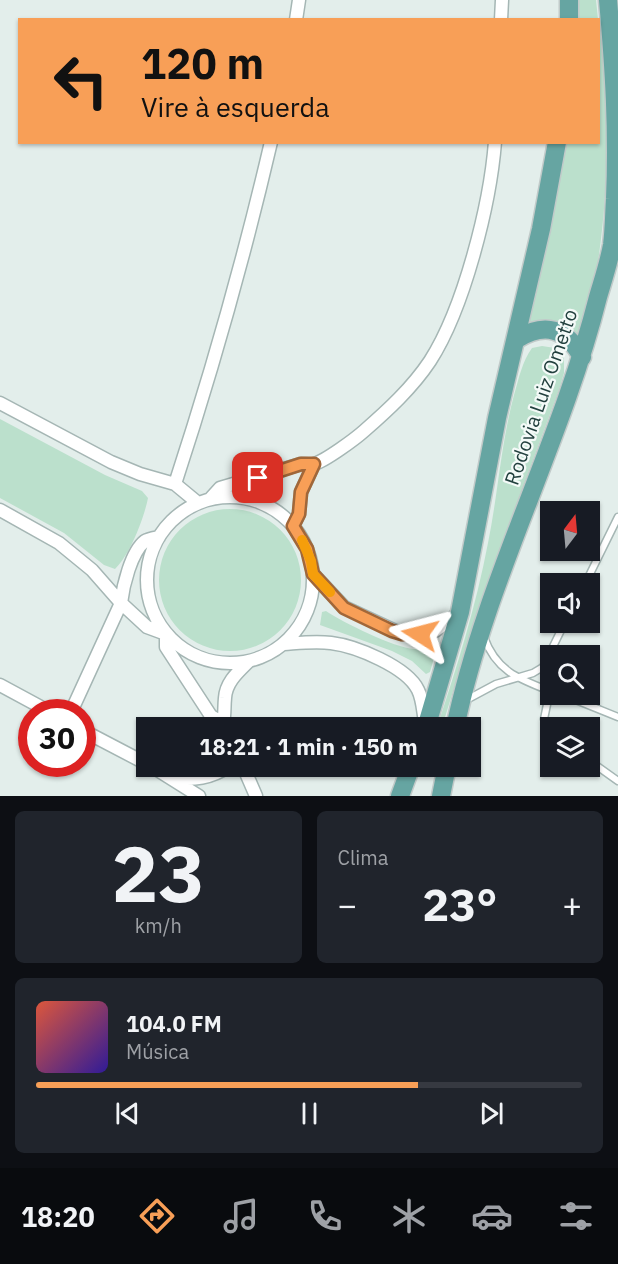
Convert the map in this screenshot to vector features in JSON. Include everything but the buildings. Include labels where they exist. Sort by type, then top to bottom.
[{"type":"main road","points":[[568,18],[569,0]]},
{"type":"main road","name":"Rodovia Luiz Ometto","points":[[457,717],[481,628],[582,357],[612,244],[616,181],[616,90],[608,0]]},
{"type":"main road","name":"Rodovia Luiz Ometto","points":[[429,717],[460,612],[497,418],[541,229],[557,144]]},
{"type":"main road","points":[[516,339],[530,331],[546,329],[562,333],[575,343],[582,357]]},
{"type":"main road","points":[[400,796],[407,777]]},
{"type":"main road","points":[[441,796],[445,777]]},
{"type":"street","points":[[296,18],[299,0]]},
{"type":"street","points":[[501,18],[502,0]]},
{"type":"street","points":[[175,484],[224,326],[271,144]]},
{"type":"street","points":[[210,499],[220,488],[301,464],[314,464],[353,441],[395,405],[430,361],[448,325],[470,266],[488,194],[495,144]]},
{"type":"street","points":[[0,403],[111,462],[140,474],[175,484],[198,503]]},
{"type":"street","points":[[293,526],[299,514],[301,492],[314,464]]},
{"type":"street","points":[[236,498],[262,504],[293,526],[307,549],[313,574],[313,587],[307,612],[297,629],[284,644],[262,657],[249,661],[223,663],[204,659],[186,651],[166,634],[153,612],[147,586],[149,561],[159,537],[176,517],[198,503],[210,499],[236,498]]},
{"type":"street","points":[[0,510],[59,543],[93,570],[121,603],[147,627],[166,634]]},
{"type":"street","points":[[77,699],[121,603],[124,583],[138,550],[146,540],[159,537]]},
{"type":"street","points":[[313,574],[344,608],[402,634],[420,634],[435,630],[460,612]]},
{"type":"street","points":[[166,634],[166,647],[212,717]]},
{"type":"street","points":[[284,644],[318,642],[342,645],[361,651],[404,673],[414,683],[421,696],[424,717]]},
{"type":"street","points":[[225,717],[227,687],[249,661]]},
{"type":"street","points":[[0,685],[26,699]]},
{"type":"street","points":[[96,737],[136,758]]},
{"type":"street","points":[[172,778],[201,779],[207,777]]},
{"type":"street","points":[[248,777],[256,796]]},
{"type":"street","points":[[172,778],[184,788],[200,796]]},
{"type":"lane","points":[[590,573],[618,517]]},
{"type":"lane","points":[[481,628],[488,648],[501,665],[517,678],[540,686]]},
{"type":"lane","points":[[460,705],[477,692],[496,684],[533,674],[543,667],[560,633]]},
{"type":"lane","points":[[588,705],[618,717]]},
{"type":"lane","points":[[600,768],[618,781]]},
{"type":"green space","points":[[577,0],[596,0],[598,18],[576,18]]},
{"type":"green space","points":[[600,32],[605,83],[606,176],[596,277],[581,335],[523,328],[549,234],[566,144],[600,144]]},
{"type":"green space","points":[[542,346],[555,348],[564,358],[564,373],[482,597],[445,717],[440,717],[478,590],[514,395],[521,370],[532,348]]},
{"type":"green space","points":[[0,419],[105,475],[142,491],[148,498],[136,536],[121,563],[115,569],[104,565],[64,533],[0,498]]},
{"type":"green space","points":[[230,509],[257,515],[280,530],[295,553],[301,580],[295,607],[280,630],[257,645],[230,651],[203,645],[180,630],[165,607],[159,580],[165,553],[180,530],[203,515]]},
{"type":"green space","points":[[326,611],[356,628],[405,648],[437,647],[430,672],[426,674],[412,661],[392,651],[320,625],[322,612]]},
{"type":"slow traffic","points":[[302,540],[311,561],[313,574],[330,592]]},
{"type":"route","points":[[258,478],[301,464],[314,464],[301,492],[299,514],[293,526],[307,549],[313,574],[344,608],[392,631],[402,634],[420,634]]}]
